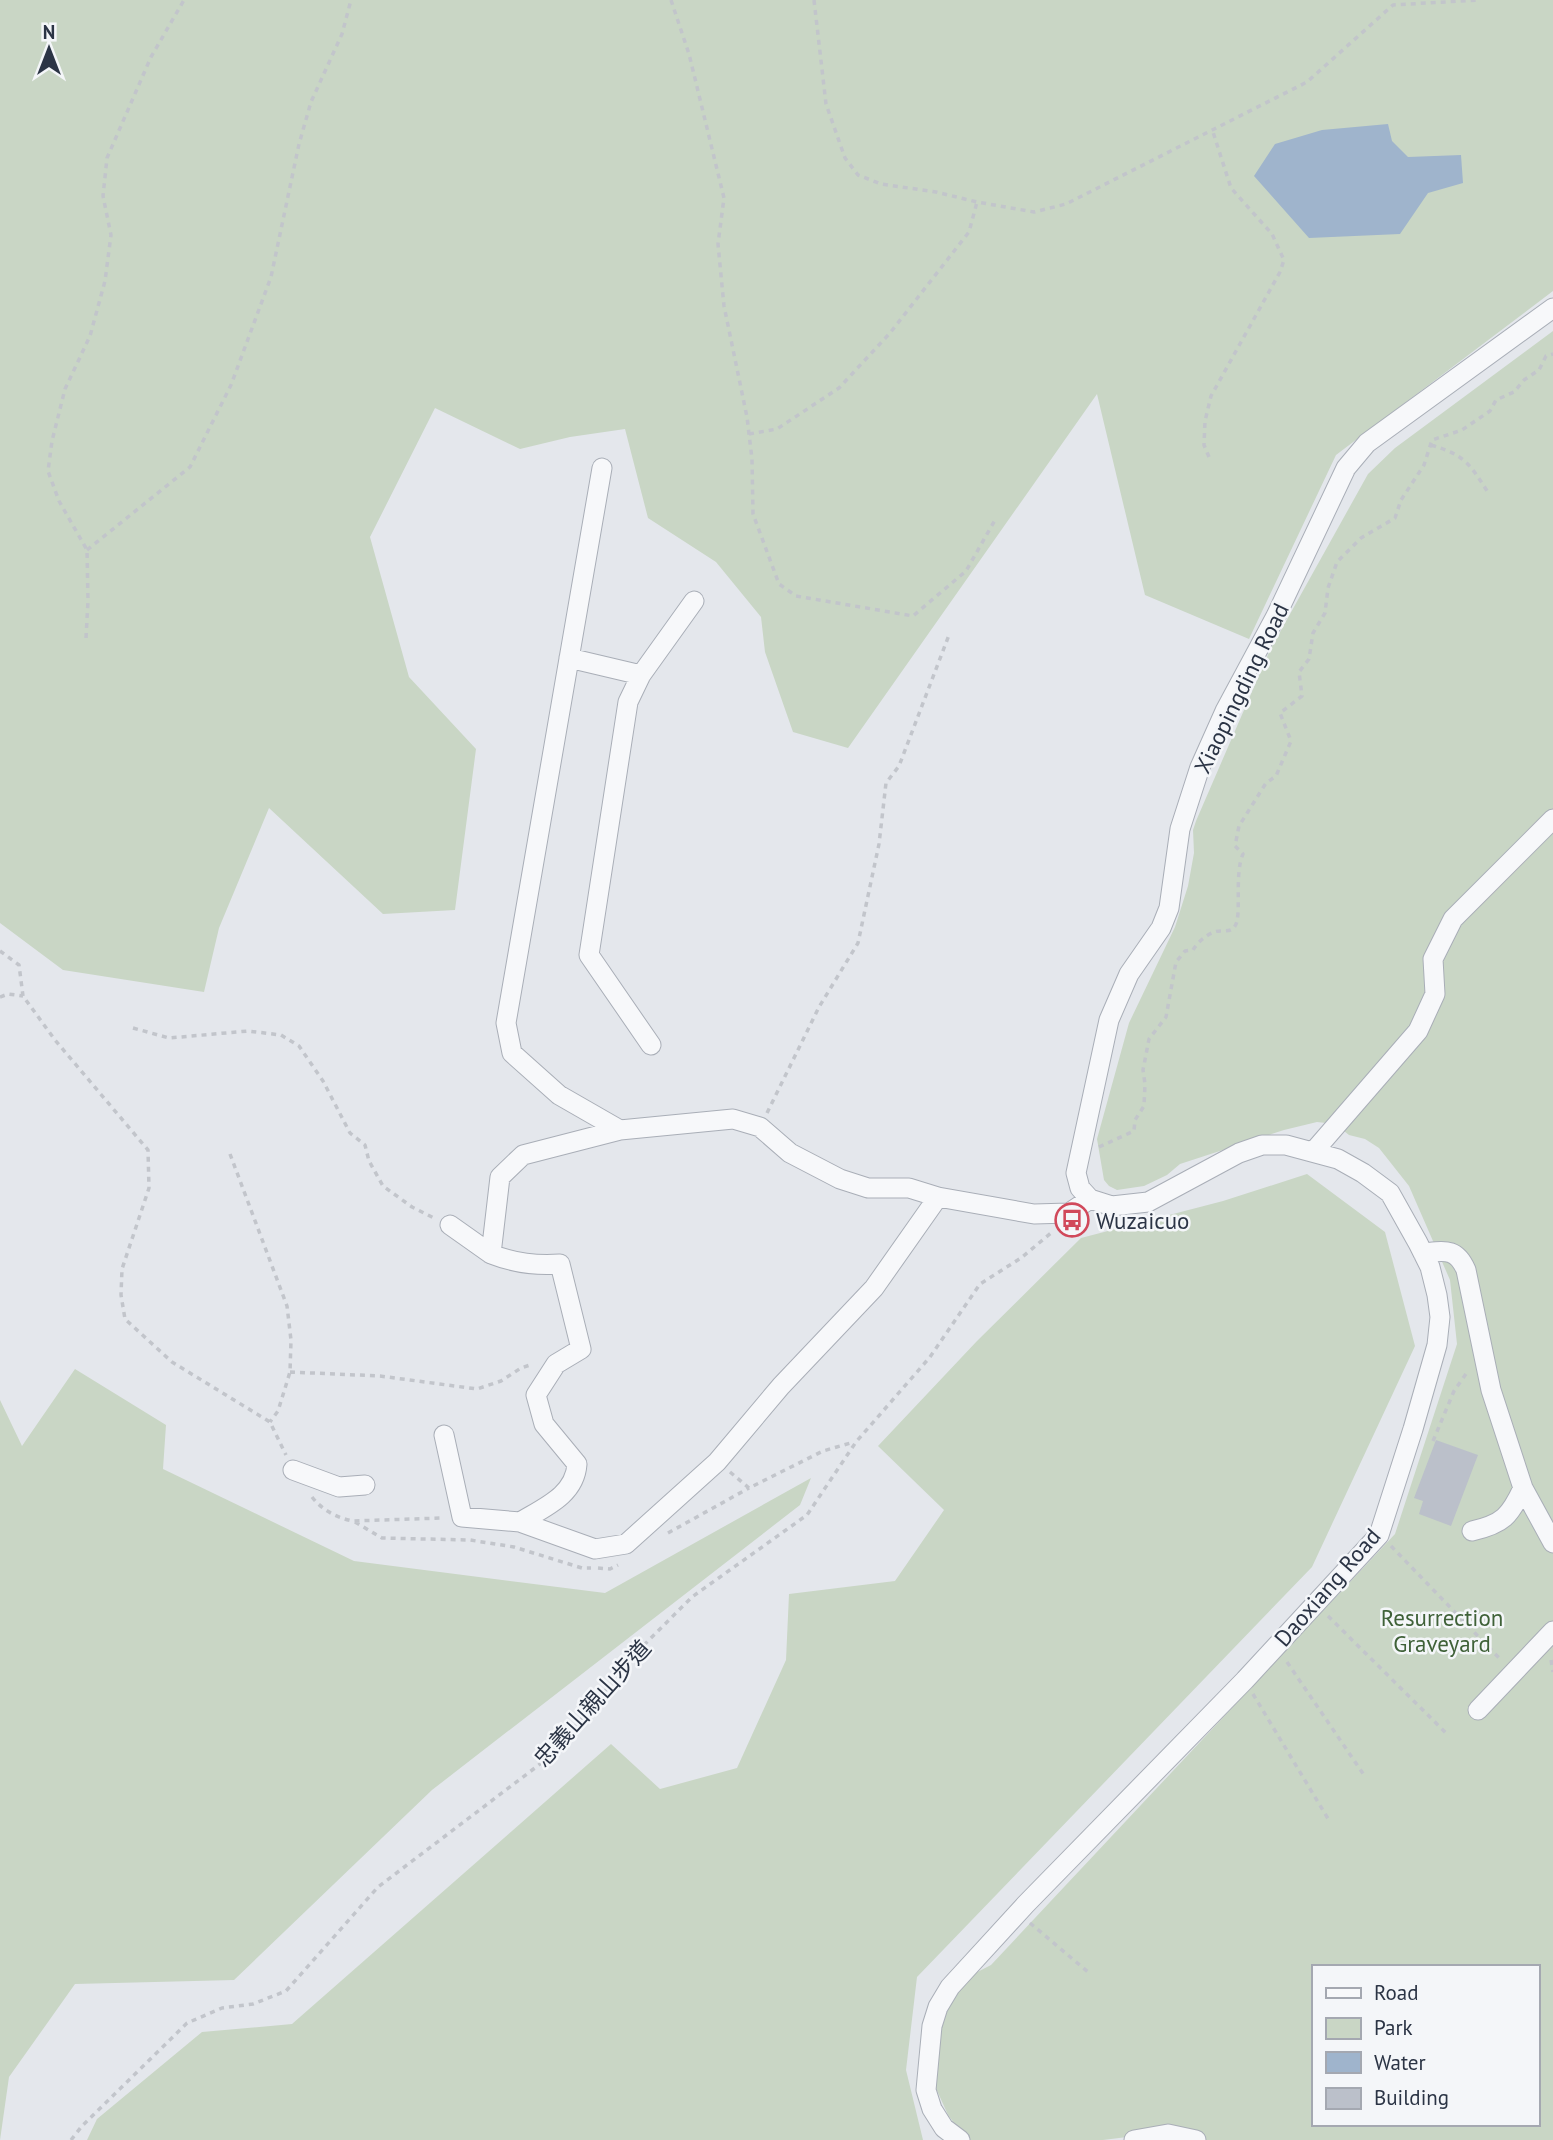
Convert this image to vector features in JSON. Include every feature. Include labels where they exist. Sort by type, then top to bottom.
[{"type":"street","name":"Xiaopingding Road","points":[[1090,1199],[1080,1188],[1076,1173],[1109,1020],[1129,974],[1161,928],[1169,908],[1180,829],[1200,767],[1225,710],[1276,616],[1346,468],[1367,443],[1553,308]]},
{"type":"street","points":[[603,468],[506,1023],[512,1053],[559,1095],[620,1130]]},
{"type":"street","points":[[651,1045],[589,955],[628,702],[641,675],[694,601]]},
{"type":"street","points":[[569,658],[641,675]]},
{"type":"street","points":[[1314,1150],[1418,1031],[1436,995],[1433,959],[1453,919],[1553,819]]},
{"type":"street","points":[[492,1254],[500,1177],[523,1155],[620,1130],[733,1119],[760,1127],[790,1153],[840,1179],[868,1188],[909,1188],[1034,1214],[1069,1213],[1090,1199]]},
{"type":"street","name":"Daoxiang Road","points":[[960,2140],[944,2129],[932,2109],[926,2090],[932,2026],[938,2007],[950,1987],[1018,1912],[1317,1605],[1379,1535],[1437,1345],[1440,1317],[1437,1296],[1423,1253],[1390,1193],[1338,1158],[1286,1144],[1262,1145],[1239,1153],[1148,1202],[1112,1206],[1090,1199]]},
{"type":"street","points":[[444,1435],[462,1517],[520,1522],[595,1549],[626,1544],[717,1462],[782,1386],[874,1288],[938,1196]]},
{"type":"street","points":[[450,1225],[492,1254],[509,1261],[538,1266],[560,1264],[581,1349],[556,1364],[536,1395],[544,1424],[578,1464],[576,1479],[557,1500],[520,1522]]},
{"type":"street","points":[[1423,1253],[1452,1252],[1461,1258],[1466,1270],[1485,1365],[1523,1488],[1553,1544]]},
{"type":"street","points":[[293,1470],[339,1487],[365,1485]]},
{"type":"street","points":[[1472,1531],[1493,1526],[1513,1510],[1523,1488]]},
{"type":"street","points":[[1478,1710],[1553,1631]]},
{"type":"street","points":[[1134,2140],[1168,2134],[1196,2140]]},
{"type":"path","points":[[86,638],[87,550],[59,501],[48,471],[52,441],[65,389],[90,336],[105,281],[111,235],[103,196],[107,158],[151,57],[184,0]]},
{"type":"path","points":[[87,550],[190,467],[231,385],[247,335],[271,276],[299,144],[311,102],[342,34],[351,0]]},
{"type":"path","points":[[671,0],[689,54],[724,198],[718,244],[724,306],[749,434],[753,514],[779,583],[796,596],[913,616],[966,571],[995,520]]},
{"type":"path","points":[[814,0],[826,104],[845,158],[859,175],[881,184],[1034,212],[1066,204],[1307,82],[1393,5],[1478,0]]},
{"type":"path","points":[[1209,457],[1204,444],[1205,421],[1211,396],[1280,272],[1284,260],[1272,234],[1231,187],[1212,129]]},
{"type":"path","points":[[749,434],[777,429],[839,388],[890,333],[961,243],[969,232],[977,202]]},
{"type":"path","points":[[1079,1156],[1134,1131],[1135,1120],[1144,1106],[1146,1084],[1143,1069],[1149,1039],[1166,1017],[1176,962],[1185,951],[1193,950],[1197,943],[1215,932],[1230,931],[1236,926],[1238,865],[1243,854],[1235,846],[1239,826],[1266,783],[1276,776],[1291,741],[1280,713],[1303,696],[1299,672],[1309,659],[1313,633],[1325,612],[1328,588],[1337,562],[1362,538],[1395,518],[1401,500],[1424,465],[1433,440],[1462,430],[1490,411],[1496,400],[1514,392],[1524,380],[1539,370],[1546,356],[1553,354]]},
{"type":"path","points":[[1431,445],[1456,453],[1489,494]]},
{"type":"path","points":[[760,1127],[819,1007],[858,943],[879,844],[886,783],[899,766],[949,635]]},
{"type":"path","points":[[0,951],[19,965],[23,996],[55,1040],[148,1150],[149,1188],[121,1269],[121,1296],[125,1319],[172,1362],[270,1422],[293,1470],[317,1503],[339,1518],[353,1521],[462,1517]]},
{"type":"path","points":[[0,997],[8,994],[23,996]]},
{"type":"path","points":[[133,1028],[169,1038],[248,1031],[281,1035],[299,1046],[323,1081],[350,1133],[365,1145],[369,1161],[383,1186],[411,1207],[450,1225]]},
{"type":"path","points":[[230,1154],[287,1306],[291,1340],[290,1372],[278,1411],[270,1422]]},
{"type":"path","name":"忠義山親山步道","points":[[71,2140],[187,2023],[222,2008],[253,2004],[286,1991],[378,1887],[548,1758],[644,1645],[692,1597],[807,1515],[856,1442],[930,1357],[980,1284],[1021,1258],[1050,1234],[1069,1213]]},
{"type":"path","points":[[290,1372],[380,1376],[477,1389],[539,1362],[556,1364]]},
{"type":"path","points":[[1433,1441],[1454,1391],[1471,1367],[1485,1365]]},
{"type":"path","points":[[717,1462],[749,1488],[823,1451],[856,1442]]},
{"type":"path","points":[[1379,1535],[1514,1674]]},
{"type":"path","points":[[1317,1605],[1446,1733]]},
{"type":"path","points":[[1276,1646],[1364,1774]]},
{"type":"path","points":[[1245,1680],[1331,1822]]},
{"type":"path","points":[[1018,1912],[1088,1972]]},
{"type":"green space","points":[[0,0],[1553,0],[1553,291],[1336,455],[1249,639],[1145,595],[1097,394],[848,748],[793,732],[765,652],[761,617],[716,562],[648,518],[625,429],[570,437],[520,449],[435,408],[370,537],[409,677],[476,749],[455,910],[383,914],[269,808],[219,928],[204,992],[63,970],[0,923]]},
{"type":"green space","name":"Resurrection Graveyard","points":[[1553,331],[1553,2140],[1155,2140],[1127,2137],[1103,2140],[967,2140],[948,2115],[935,2086],[943,2009],[952,1985],[991,1965],[1395,1534],[1457,1344],[1450,1280],[1409,1186],[1379,1148],[1365,1139],[1349,1135],[1335,1124],[1317,1122],[1180,1164],[1167,1175],[1144,1186],[1117,1190],[1104,1180],[1097,1139],[1129,1023],[1175,927],[1188,886],[1196,821],[1270,650],[1368,474],[1395,448]]},
{"type":"green space","points":[[1307,1174],[1385,1232],[1415,1346],[1312,1567],[917,1977],[906,2070],[923,2140],[87,2140],[97,2119],[202,2032],[292,2024],[611,1744],[660,1789],[737,1768],[786,1660],[789,1594],[895,1581],[944,1510],[878,1446],[977,1341],[1081,1238],[1223,1201]]},
{"type":"green space","points":[[75,1369],[166,1425],[163,1469],[354,1561],[605,1593],[811,1478],[800,1505],[432,1790],[234,1980],[75,1984],[9,2077],[0,2140],[0,1400],[22,1446]]},
{"type":"water","points":[[1388,124],[1392,141],[1408,157],[1461,155],[1463,183],[1428,193],[1400,234],[1309,238],[1254,176],[1275,144],[1322,130]]},
{"type":"building","points":[[1436,1440],[1478,1455],[1451,1526],[1419,1514],[1423,1501],[1414,1498]]},
{"type":"place","name":"Wuzaicuo","points":[[1072,1220]]}]
